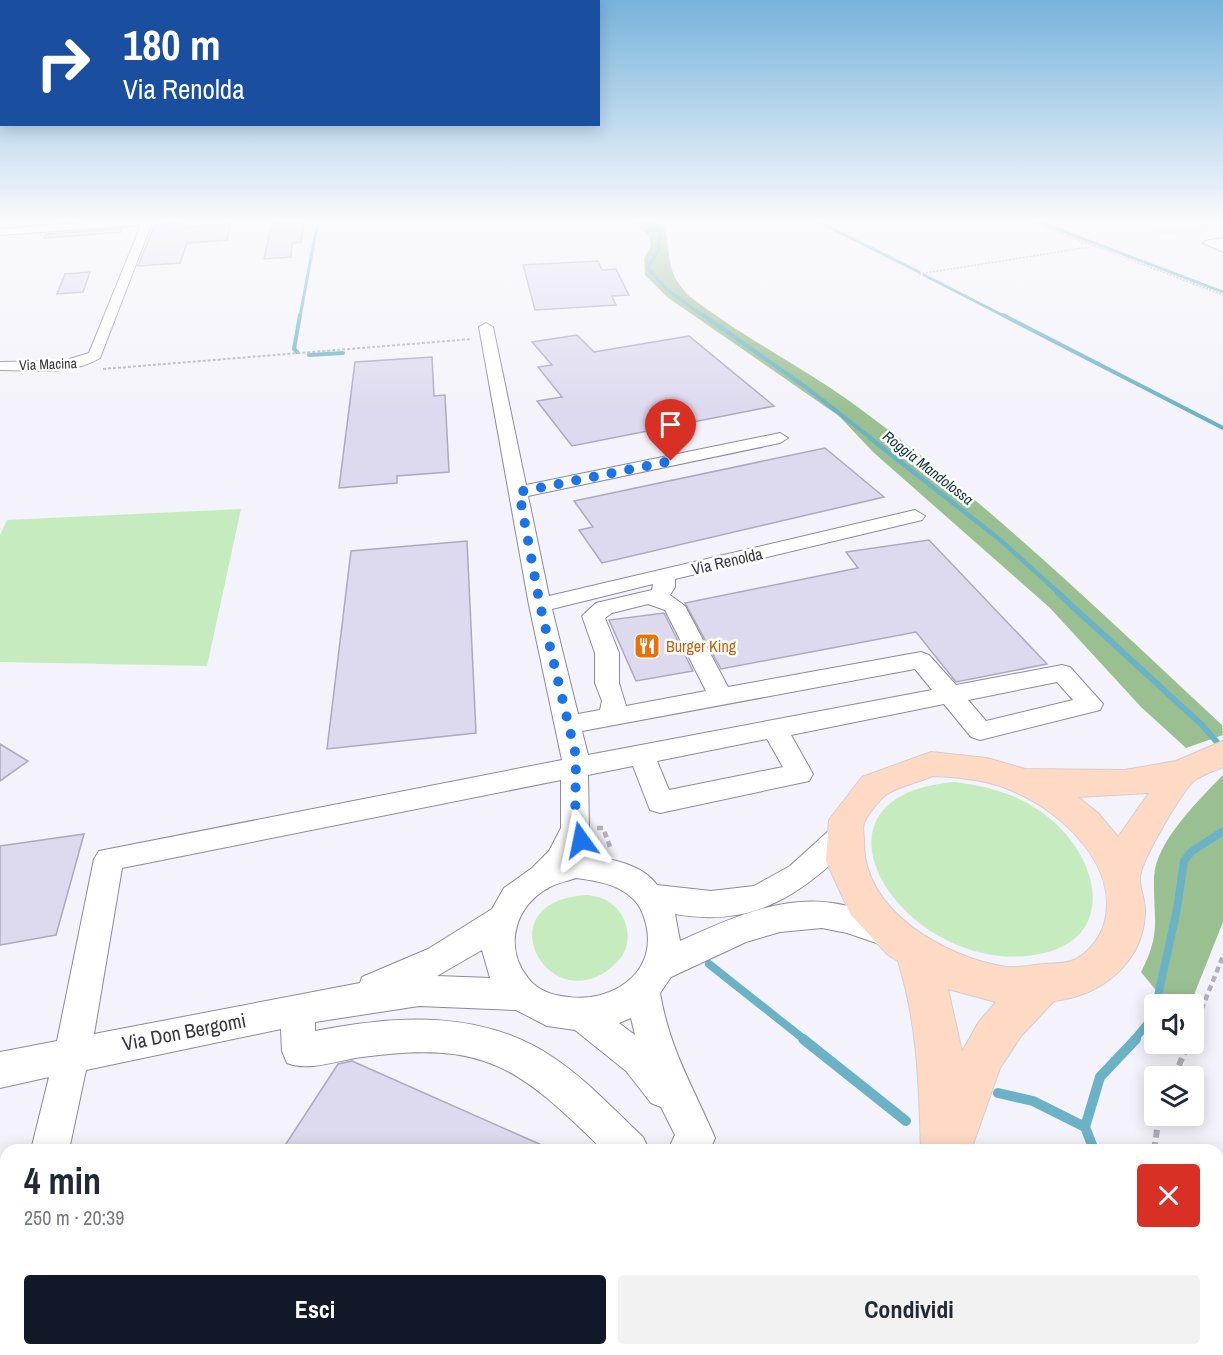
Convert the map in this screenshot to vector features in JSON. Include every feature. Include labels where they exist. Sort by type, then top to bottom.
[{"type":"main road","points":[[946,1144],[945,1088],[940,1037],[931,994],[902,944],[857,894],[843,853],[844,834],[850,812],[863,793],[881,779],[904,769],[931,764],[959,765],[989,770],[1019,779],[1080,786],[1132,783],[1203,762]]},
{"type":"main road","points":[[1121,877],[1136,838],[1203,762]]},
{"type":"main road","points":[[902,944],[945,971],[976,981],[1008,988],[1039,988],[1075,980],[1104,962],[1122,938],[1127,908],[1121,877],[1109,852],[1092,830],[1071,810],[1019,779]]},
{"type":"main road","points":[[948,1144],[974,1070],[987,1046],[1007,1017],[1039,988]]},
{"type":"street","name":"Via Macina","points":[[0,366],[83,363],[95,355],[123,283]]},
{"type":"street","points":[[487,334],[540,605],[576,756],[575,828],[559,859],[544,873]]},
{"type":"street","points":[[519,492],[780,438]]},
{"type":"street","name":"Via Renolda","points":[[540,605],[915,516]]},
{"type":"street","points":[[611,717],[614,700],[607,683],[607,653],[593,616],[604,608],[660,594],[664,587],[664,576]]},
{"type":"street","points":[[651,598],[664,600],[674,606],[721,697]]},
{"type":"street","points":[[51,1144],[84,1000],[109,859],[479,785],[575,769],[775,730],[950,695],[1062,673],[1091,704],[980,731],[950,695],[921,660],[568,725]]},
{"type":"street","points":[[642,756],[660,802],[800,774],[775,730]]},
{"type":"street","points":[[575,828],[594,861],[608,868]]},
{"type":"street","points":[[652,897],[690,905],[722,906],[757,898],[790,883],[811,868],[844,834]]},
{"type":"street","name":"Via Don Bergomi","points":[[335,1002],[432,964],[468,944],[499,921],[517,892],[544,873],[576,866],[608,868],[632,880],[652,897],[663,918],[666,942],[651,978],[646,1024],[653,1046],[696,1138],[692,1144]]},
{"type":"street","points":[[651,978],[708,944],[786,919],[821,915],[843,918],[902,944]]},
{"type":"street","name":"Via Don Bergomi","points":[[499,921],[496,947],[503,973],[521,995],[539,1006],[560,1014],[582,1015],[605,1012],[625,1004],[651,978]]},
{"type":"street","name":"Via Don Bergomi","points":[[0,1070],[335,1002],[419,991],[521,995]]},
{"type":"street","points":[[297,1009],[299,1051],[339,1042],[409,1036],[467,1039],[510,1051],[540,1069],[623,1144]]},
{"type":"street","name":"Via Don Bergomi","points":[[582,1015],[638,1059],[682,1112]]},
{"type":"path","points":[[1193,283],[1223,295]]},
{"type":"path","points":[[83,363],[96,370],[457,339],[487,334]]},
{"type":"path","points":[[1204,1003],[1223,956]]},
{"type":"path","points":[[1156,1144],[1158,1126]]},
{"type":"green space","points":[[653,283],[679,283],[688,295],[708,310],[855,405],[904,442],[998,519],[1133,642],[1222,725],[1223,735],[1186,748],[1141,707],[1050,608],[873,452],[839,416],[667,297]]},
{"type":"green space","points":[[241,509],[207,666],[0,662],[0,535],[7,520]]},
{"type":"green space","points":[[1223,775],[1223,922],[1194,994],[1159,994],[1141,972],[1148,958],[1154,935],[1154,877],[1157,863],[1170,835],[1202,796]]},
{"type":"green space","points":[[955,782],[988,788],[1020,799],[1040,811],[1061,829],[1078,850],[1088,873],[1093,896],[1090,917],[1078,935],[1058,949],[1027,956],[980,953],[939,936],[904,910],[881,878],[872,846],[879,816],[905,794]]},
{"type":"green space","points":[[588,895],[599,897],[614,905],[624,920],[628,937],[623,954],[617,962],[593,978],[570,980],[551,971],[537,955],[532,936],[537,917],[555,902]]},
{"type":"building","points":[[61,283],[86,283],[83,292],[57,294]]},
{"type":"building","points":[[528,283],[623,283],[629,295],[612,296],[616,305],[535,310]]},
{"type":"building","points":[[577,335],[594,352],[689,336],[774,406],[572,446],[537,401],[562,397],[538,367],[552,365],[532,342]]},
{"type":"building","points":[[432,357],[434,396],[445,395],[449,472],[397,476],[397,483],[339,488],[355,362]]},
{"type":"building","points":[[825,448],[884,497],[602,563],[579,530],[593,527],[574,501]]},
{"type":"building","points":[[929,540],[1047,664],[956,682],[916,632],[721,669],[685,603],[858,568],[846,552]]},
{"type":"building","points":[[467,541],[476,733],[327,749],[351,551]]},
{"type":"building","name":"Burger King","points":[[664,613],[693,671],[636,681],[609,620]]},
{"type":"building","points":[[0,744],[28,761],[0,781]]},
{"type":"building","points":[[84,834],[56,935],[0,945],[0,846]]},
{"type":"building","points":[[352,1061],[539,1144],[286,1144],[338,1064]]},
{"type":"waterway","points":[[300,317],[306,283]]},
{"type":"waterway","name":"Roggia Mandolossa","points":[[661,283],[705,317]]},
{"type":"waterway","points":[[940,283],[1006,317]]},
{"type":"waterway","points":[[1200,283],[1223,292]]},
{"type":"waterway","points":[[297,352],[294,349],[300,315]]},
{"type":"waterway","name":"Roggia Mandolossa","points":[[703,315],[807,388],[872,439]]},
{"type":"waterway","points":[[1003,315],[1223,428]]},
{"type":"waterway","points":[[309,355],[343,353]]},
{"type":"waterway","name":"Roggia Mandolossa","points":[[870,438],[999,539],[1060,594]]},
{"type":"waterway","name":"Roggia Mandolossa","points":[[1058,593],[1202,725],[1223,749]]},
{"type":"waterway","name":"Roggia Mandolossa","points":[[1158,994],[1177,909],[1184,861],[1191,852],[1223,831]]},
{"type":"waterway","points":[[709,964],[805,1040]]},
{"type":"waterway","name":"Roggia Mandolossa","points":[[1134,1040],[1144,1028]]},
{"type":"waterway","points":[[803,1039],[906,1121]]},
{"type":"waterway","name":"Roggia Mandolossa","points":[[1085,1127],[1100,1077],[1136,1039]]},
{"type":"waterway","points":[[998,1093],[1033,1101],[1085,1127]]},
{"type":"waterway","name":"Roggia Mandolossa","points":[[1085,1127],[1092,1144]]},
{"type":"place","name":"Burger King","points":[[647,646]]},
{"type":"route","points":[[581,840],[575,828],[576,756],[540,605],[519,492],[671,461]]}]
